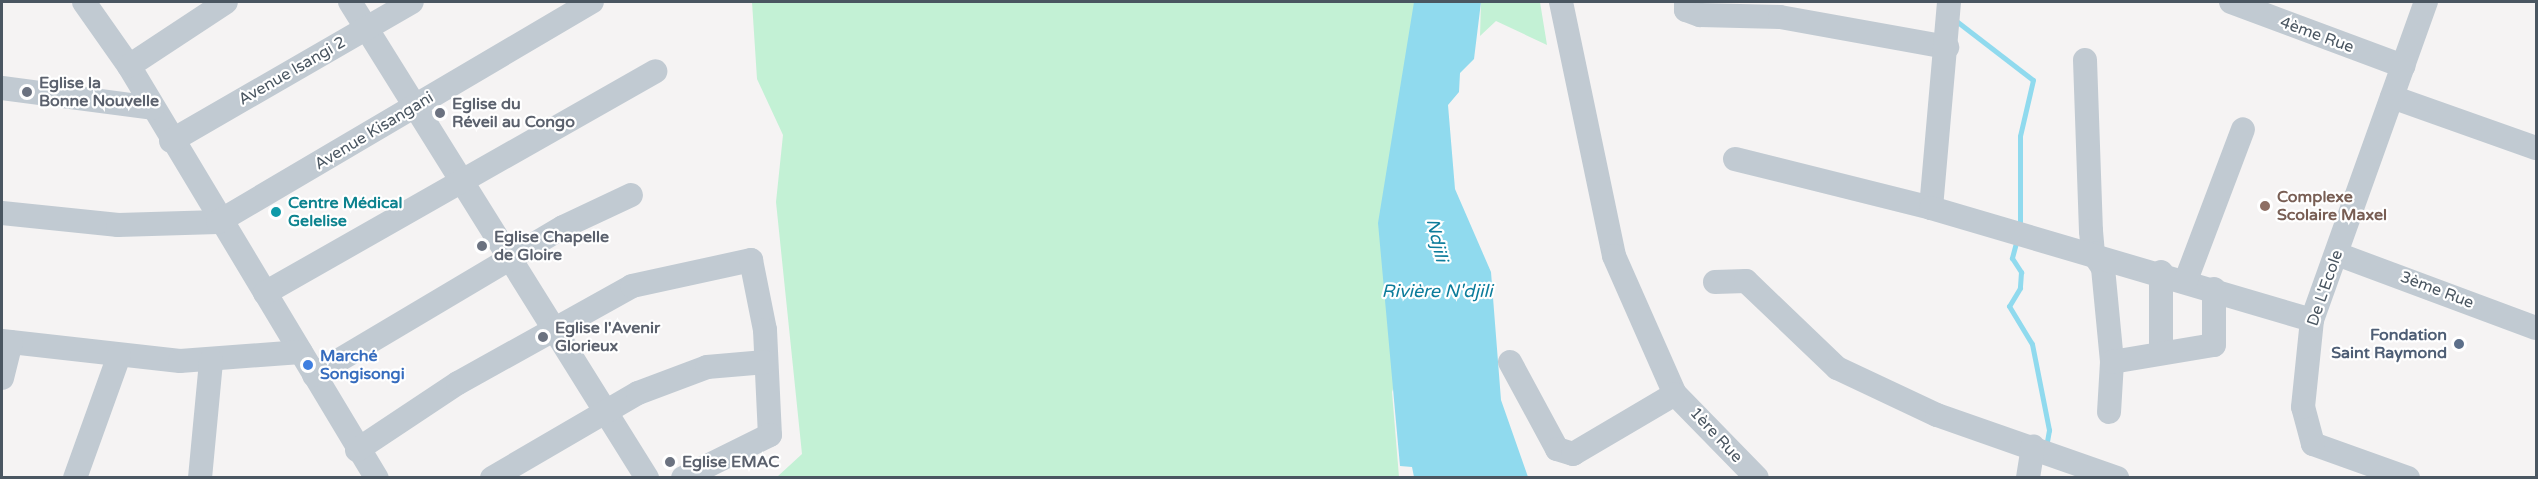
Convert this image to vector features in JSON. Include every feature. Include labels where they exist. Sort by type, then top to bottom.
[{"type":"street","points":[[84,2],[129,66],[218,222],[301,352],[367,467],[551,328],[632,286],[751,260],[765,362],[768,439],[683,477]]},
{"type":"street","points":[[129,66],[226,2]]},
{"type":"street","points":[[350,2],[551,328],[647,477]]},
{"type":"street","name":"Avenue Isangi 2","points":[[171,141],[412,2]]},
{"type":"street","name":"Avenue Kisangani","points":[[218,222],[591,2]]},
{"type":"street","points":[[1510,362],[1557,449],[1572,454],[1675,394],[1614,256],[1561,2]]},
{"type":"street","points":[[1686,2],[1686,10],[1700,15],[1780,17],[1947,47]]},
{"type":"street","points":[[1931,208],[1947,47],[1949,2]]},
{"type":"street","name":"4ème Rue","points":[[2231,2],[2403,66]]},
{"type":"street","name":"De L'Ecole","points":[[2408,477],[2313,444],[2303,407],[2312,320],[2426,2]]},
{"type":"street","points":[[2085,60],[2093,253],[2103,268],[2112,362],[2109,412]]},
{"type":"street","points":[[265,293],[655,71]]},
{"type":"street","points":[[2,88],[153,108]]},
{"type":"street","points":[[2392,97],[2536,148]]},
{"type":"street","points":[[2186,280],[2243,129]]},
{"type":"street","points":[[1735,159],[1931,208],[2093,253],[2312,320]]},
{"type":"street","points":[[314,375],[510,259],[631,195]]},
{"type":"street","points":[[2,213],[118,225],[218,222]]},
{"type":"street","name":"3ème Rue","points":[[2337,254],[2536,328]]},
{"type":"street","points":[[2161,273],[2161,353]]},
{"type":"street","points":[[1715,282],[1746,281],[1837,368],[1937,415],[2117,477]]},
{"type":"street","points":[[2112,362],[2217,341],[2214,289]]},
{"type":"street","points":[[2,378],[6,341],[119,356],[211,361],[301,352]]},
{"type":"street","points":[[75,477],[119,356]]},
{"type":"street","points":[[200,477],[211,361]]},
{"type":"street","points":[[492,477],[604,411],[707,367],[765,362]]},
{"type":"street","name":"1ère Rue","points":[[1675,394],[1757,477]]},
{"type":"street","points":[[2028,477],[2043,450]]},
{"type":"green space","points":[[752,2],[1428,2],[1403,361],[1392,392],[1399,477],[777,477],[802,454],[776,202],[783,135],[757,79]]},
{"type":"green space","points":[[1481,2],[1540,2],[1547,45],[1496,21],[1480,36]]},
{"type":"water","name":"Rivière N'djili","points":[[1414,2],[1481,2],[1474,59],[1460,73],[1459,92],[1448,105],[1455,189],[1491,272],[1501,400],[1528,477],[1414,477],[1412,467],[1400,466],[1378,223]]},
{"type":"waterway","points":[[1955,20],[2033,80],[2020,136],[2020,227]]},
{"type":"waterway","points":[[2017,239],[2012,258],[2021,272],[2020,288],[2009,306],[2032,344],[2049,430],[2046,447]]},
{"type":"place","name":"Eglise la Bonne Nouvelle","points":[[27,92]]},
{"type":"place","name":"Eglise du Réveil au Congo","points":[[440,113]]},
{"type":"place","name":"Complexe Scolaire Maxel","points":[[2265,206]]},
{"type":"place","name":"Centre Médical Gelelise","points":[[276,212]]},
{"type":"place","name":"Eglise Chapelle de Gloire","points":[[482,246]]},
{"type":"place","name":"Eglise l'Avenir Glorieux","points":[[543,337]]},
{"type":"place","name":"Fondation Saint Raymond","points":[[2459,344]]},
{"type":"place","name":"Marché Songisongi","points":[[308,365]]},
{"type":"place","name":"Eglise EMAC","points":[[670,462]]},
{"type":"water label","name":"Ndjili","points":[[1437,240]]}]
